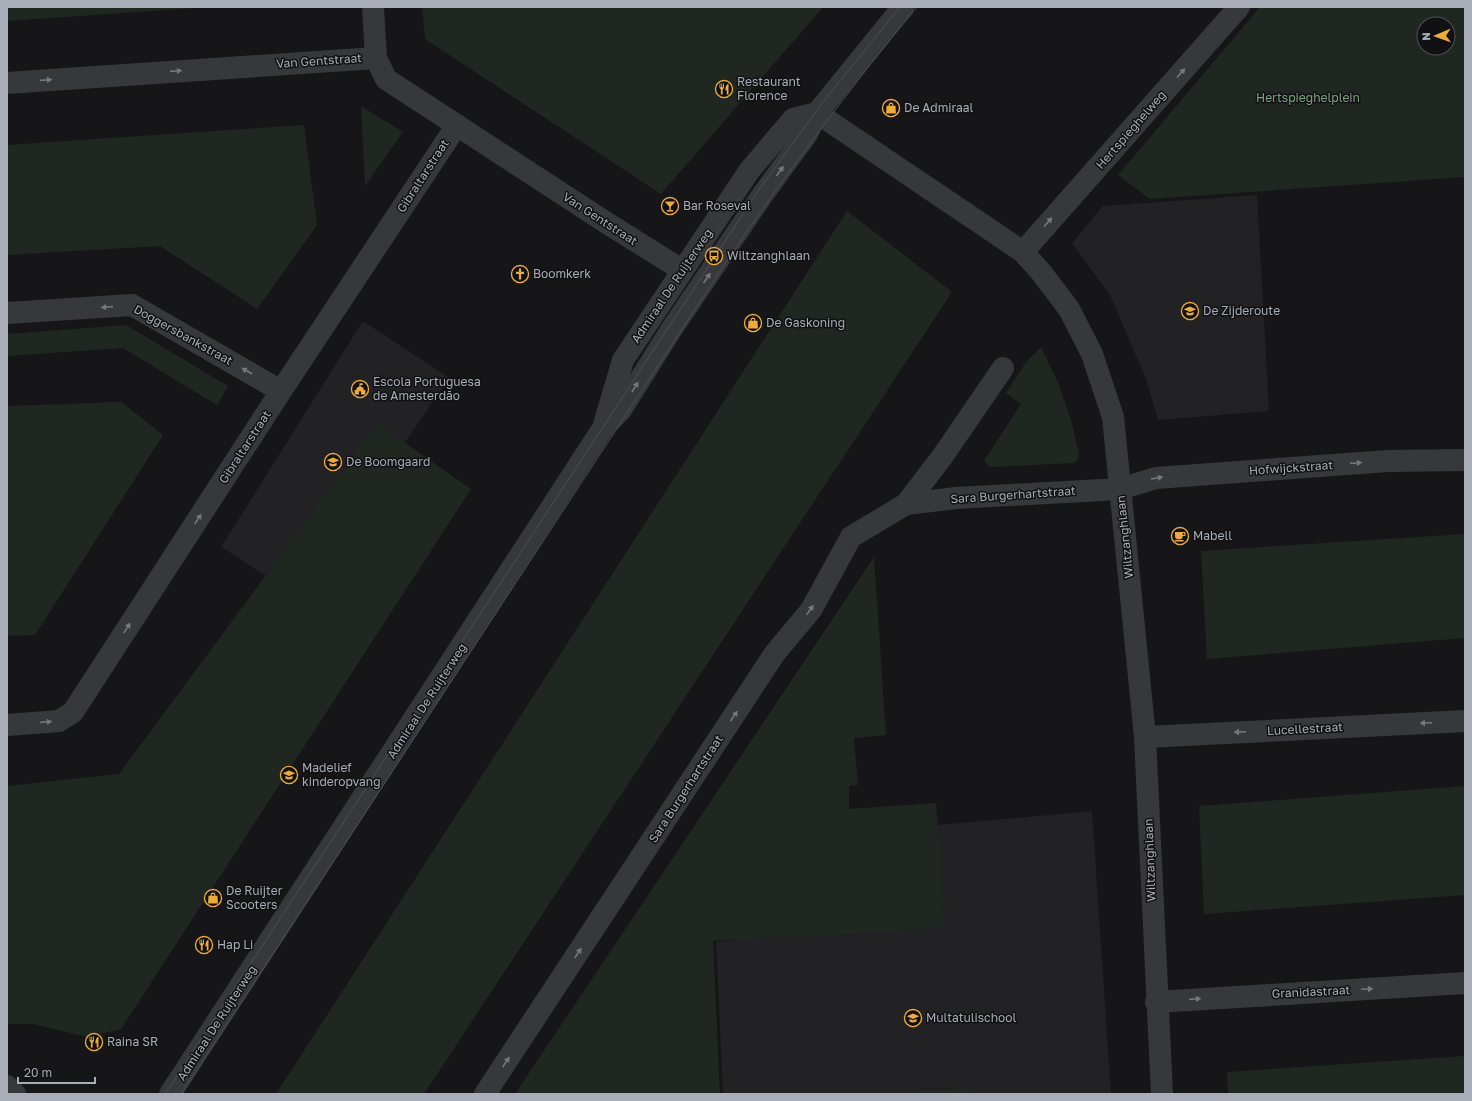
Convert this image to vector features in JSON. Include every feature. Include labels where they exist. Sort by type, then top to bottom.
[{"type":"street","points":[[373,7],[376,58]]},
{"type":"street","name":"Admiraal De Ruijterweg","points":[[170,1094],[603,428],[621,410],[671,330],[761,197],[807,134],[817,113],[903,7]]},
{"type":"street","name":"Hertspieghelweg","points":[[1022,252],[1239,7]]},
{"type":"street","name":"Van Gentstraat","points":[[7,82],[376,58],[386,78],[610,225],[682,270]]},
{"type":"street","name":"Admiraal De Ruijterweg","points":[[603,428],[623,360],[749,171],[793,118],[817,113]]},
{"type":"street","name":"Wiltzanghlaan","points":[[817,113],[1022,252],[1041,272],[1069,309],[1092,354],[1113,417],[1145,737],[1156,1002],[1162,1094]]},
{"type":"street","name":"Gibraltarstraat","points":[[7,725],[59,721],[73,712],[281,391],[457,125]]},
{"type":"street","name":"Doggersbankstraat","points":[[7,313],[132,305],[281,391]]},
{"type":"street","name":"Sara Burgerhartstraat","points":[[485,1094],[775,654],[811,610],[852,537],[906,504],[942,457],[1003,368]]},
{"type":"street","name":"Hofwijckstraat","points":[[1120,489],[1156,478],[1380,462],[1465,460]]},
{"type":"street","name":"Sara Burgerhartstraat","points":[[906,504],[956,498],[1120,489]]},
{"type":"street","name":"Lucellestraat","points":[[1145,737],[1465,721]]},
{"type":"street","name":"Granidastraat","points":[[1156,1002],[1465,983]]},
{"type":"street","points":[[7,1086],[15,1094]]},
{"type":"shaded area","name":"De Zijderoute","points":[[1257,195],[1269,411],[1158,420],[1146,379],[1110,295],[1072,243],[1103,206]]},
{"type":"shaded area","name":"De Boomgaard","points":[[363,321],[449,378],[299,597],[221,547]]},
{"type":"shaded area","name":"Multatulischool","points":[[1092,811],[1111,1094],[723,1094],[716,942],[931,916],[927,826]]},
{"type":"green space","points":[[7,7],[210,7],[7,21]]},
{"type":"green space","points":[[422,7],[823,7],[661,194],[425,39]]},
{"type":"green space","name":"Hertspieghelplein","points":[[1260,7],[1465,7],[1465,177],[1150,199],[1118,175]]},
{"type":"green space","points":[[361,106],[403,132],[365,186]]},
{"type":"green space","points":[[304,125],[317,225],[257,309],[160,246],[7,255],[7,145]]},
{"type":"green space","points":[[847,211],[952,292],[424,1094],[276,1094]]},
{"type":"green space","points":[[126,325],[228,386],[217,405],[123,348],[7,356],[7,334]]},
{"type":"green space","points":[[1041,347],[1059,385],[1071,420],[1079,453],[1078,460],[1073,463],[990,467],[984,461],[1021,404],[1006,393],[1026,362]]},
{"type":"green space","points":[[121,402],[163,435],[35,635],[7,636],[7,406]]},
{"type":"green space","points":[[378,424],[471,489],[121,1029],[87,1037],[33,1024],[7,1024],[7,786],[119,774]]},
{"type":"green space","points":[[1465,534],[1465,638],[1207,659],[1201,551]]},
{"type":"green space","points":[[874,557],[886,735],[854,738],[858,785],[849,786],[849,809],[936,803],[945,928],[713,941],[720,1094],[515,1094]]},
{"type":"green space","points":[[1465,786],[1465,895],[1204,914],[1199,806]]},
{"type":"green space","points":[[1465,1056],[1465,1094],[1228,1094],[1227,1072]]},
{"type":"green space","points":[[971,1088],[971,1094],[916,1094],[916,1091]]},
{"type":"tram line","points":[[165,1094],[756,194],[823,102],[900,7]]},
{"type":"tram line","points":[[181,1094],[726,262],[818,132],[917,7]]},
{"type":"place","name":"Restaurant Florence","points":[[724,89]]},
{"type":"place","name":"De Admiraal","points":[[891,108]]},
{"type":"place","name":"Bar Roseval","points":[[670,206]]},
{"type":"place","name":"Wiltzanghlaan","points":[[714,256]]},
{"type":"place","name":"Boomkerk","points":[[520,274]]},
{"type":"place","name":"De Zijderoute","points":[[1190,311]]},
{"type":"place","name":"De Gaskoning","points":[[753,323]]},
{"type":"place","name":"Escola Portuguesa de Amesterdão","points":[[360,389]]},
{"type":"place","name":"De Boomgaard","points":[[333,462]]},
{"type":"place","name":"Mabell","points":[[1180,536]]},
{"type":"place","name":"Madelief kinderopvang","points":[[289,775]]},
{"type":"place","name":"De Ruijter Scooters","points":[[213,898]]},
{"type":"place","name":"Hap Li","points":[[204,945]]},
{"type":"place","name":"Multatulischool","points":[[913,1018]]},
{"type":"place","name":"Raina SR","points":[[94,1042]]}]
